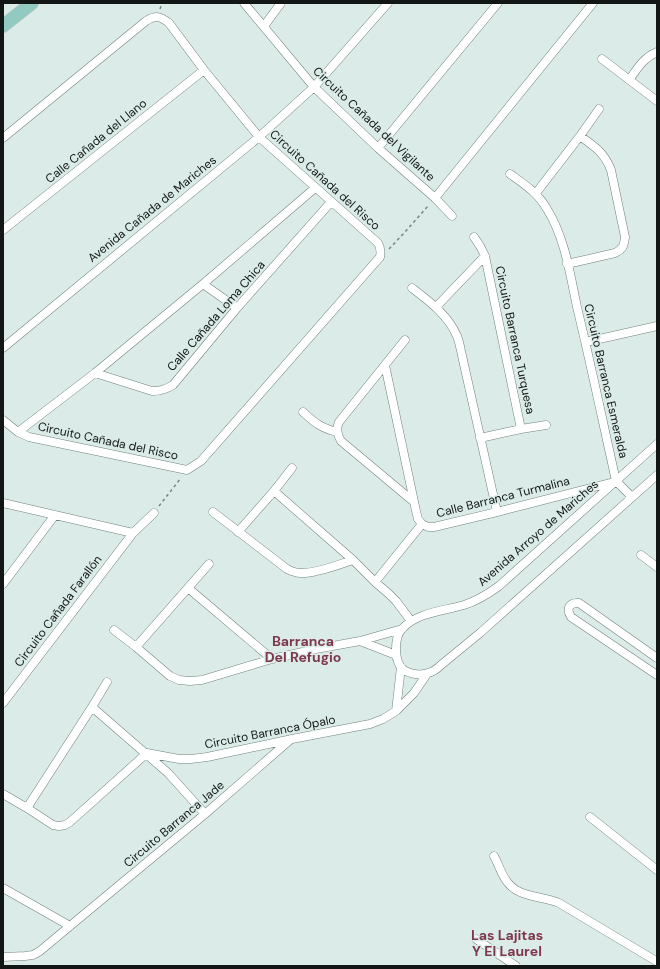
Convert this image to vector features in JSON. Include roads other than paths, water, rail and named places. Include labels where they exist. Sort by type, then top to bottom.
[{"type":"main road","points":[[3,26],[32,3]]},
{"type":"street","name":"Circuito Cañada del Vigilante","points":[[244,3],[314,87],[378,148],[435,198],[593,3]]},
{"type":"street","points":[[264,26],[281,3]]},
{"type":"street","name":"Avenida Cañada de Mariches","points":[[3,348],[259,137],[314,87],[388,3]]},
{"type":"street","points":[[378,148],[498,3]]},
{"type":"street","name":"Circuito Cañada del Risco","points":[[3,138],[146,21],[158,17],[169,23],[204,70],[259,137],[378,243],[380,247],[380,258],[201,461],[188,470],[29,436],[18,432],[3,420]]},
{"type":"street","points":[[629,80],[642,62],[650,55],[657,52]]},
{"type":"street","points":[[602,60],[657,101]]},
{"type":"street","name":"Calle Cañada del Llano","points":[[3,230],[204,70]]},
{"type":"street","points":[[536,193],[599,109]]},
{"type":"street","points":[[568,264],[615,253],[621,250],[625,244],[626,237],[608,161],[602,153],[580,136]]},
{"type":"street","name":"Circuito Barranca Esmeralda","points":[[510,174],[536,193],[547,208],[562,240],[616,481]]},
{"type":"street","name":"Calle Cañada Loma Chica","points":[[18,432],[95,373],[203,284],[315,188]]},
{"type":"street","points":[[435,198],[452,216]]},
{"type":"street","name":"Calle Cañada Loma Chica","points":[[95,373],[152,391],[166,389],[172,385],[237,308],[331,202]]},
{"type":"street","name":"Circuito Barranca Turquesa","points":[[474,237],[485,256],[521,429]]},
{"type":"street","name":"Circuito Barranca Turquesa","points":[[436,307],[485,256]]},
{"type":"street","points":[[203,284],[237,308]]},
{"type":"street","points":[[412,288],[436,307],[448,321],[456,335],[461,351],[497,512]]},
{"type":"street","points":[[586,342],[657,326]]},
{"type":"street","points":[[405,340],[339,422],[337,432],[341,441],[414,502]]},
{"type":"street","points":[[385,364],[414,502],[418,519],[422,524]]},
{"type":"street","points":[[303,412],[317,425],[327,430],[337,432]]},
{"type":"street","name":"Circuito Barranca Turquesa","points":[[480,438],[546,425]]},
{"type":"street","name":"Avenida Arroyo de Mariches","points":[[402,629],[412,621],[424,615],[465,605],[488,594],[499,586],[657,444]]},
{"type":"street","points":[[238,532],[292,468]]},
{"type":"street","points":[[401,667],[408,672],[427,674],[441,666],[657,475]]},
{"type":"street","points":[[616,481],[632,497]]},
{"type":"street","name":"Calle Barranca Turmalina","points":[[375,582],[422,524],[428,527],[434,526],[497,512],[616,481]]},
{"type":"street","points":[[274,491],[353,560],[396,601],[412,621]]},
{"type":"street","points":[[3,503],[133,533]]},
{"type":"street","points":[[213,512],[286,569],[294,572],[310,573],[353,560]]},
{"type":"street","name":"Circuito Cañada Farallón","points":[[3,703],[133,533],[154,513]]},
{"type":"street","points":[[3,584],[55,516]]},
{"type":"street","points":[[641,555],[657,567]]},
{"type":"street","points":[[136,647],[209,564]]},
{"type":"street","points":[[188,588],[272,660]]},
{"type":"street","points":[[657,658],[579,603],[574,602],[570,604],[568,608],[571,617],[657,675]]},
{"type":"street","points":[[114,630],[170,676],[179,680],[190,681],[202,680],[316,648],[360,641],[402,629]]},
{"type":"street","points":[[396,711],[401,667],[396,655],[396,644],[397,636],[402,629]]},
{"type":"street","points":[[360,641],[396,655]]},
{"type":"street","points":[[636,661],[644,650]]},
{"type":"street","name":"Circuito Barranca Ópalo","points":[[147,753],[179,759],[207,757],[370,724],[384,719],[396,711],[414,693],[427,674]]},
{"type":"street","points":[[28,808],[107,682]]},
{"type":"street","name":"Circuito Barranca Ópalo","points":[[92,707],[147,753],[168,773],[205,814]]},
{"type":"street","name":"Circuito Barranca Jade","points":[[3,957],[33,955],[40,951],[205,814],[292,739]]},
{"type":"street","points":[[3,794],[28,808],[53,825],[65,825],[147,753]]},
{"type":"street","points":[[168,773],[179,759]]},
{"type":"street","points":[[590,817],[657,870]]},
{"type":"street","points":[[494,856],[509,884],[517,891],[559,903],[655,962]]},
{"type":"street","points":[[3,888],[70,926]]},
{"type":"street","points":[[476,939],[516,966]]},
{"type":"district","name":"Barranca Del Refugio","points":[[303,650]]},
{"type":"district","name":"Las Lajitas Y El Laurel","points":[[507,944]]}]
